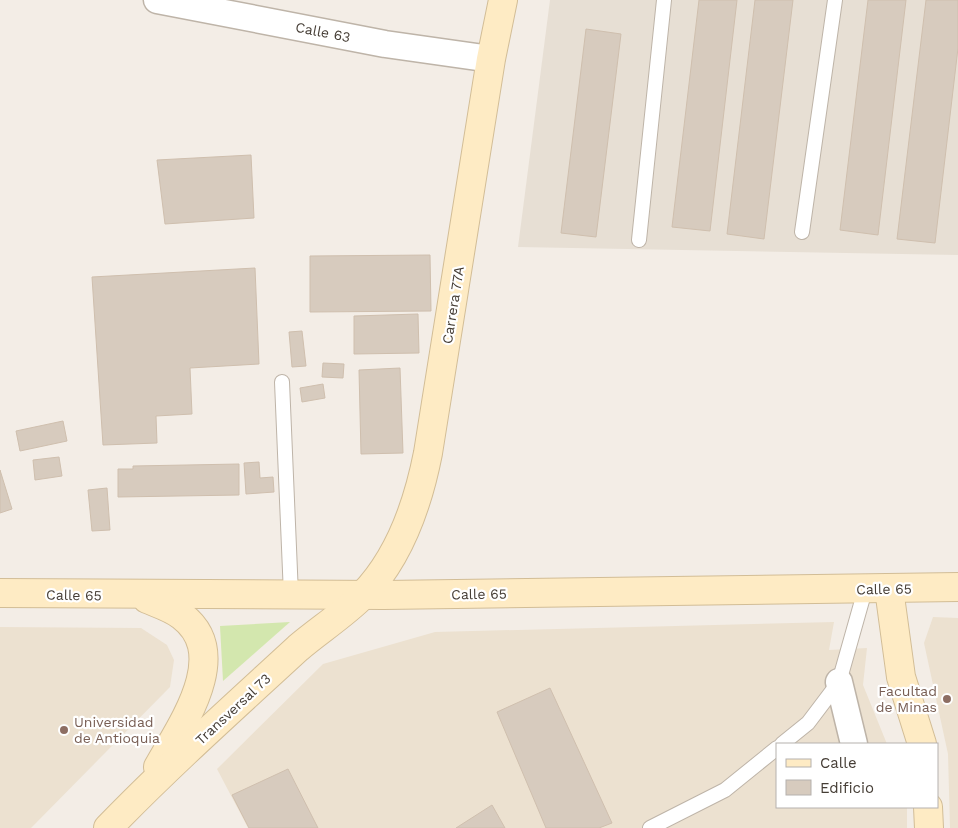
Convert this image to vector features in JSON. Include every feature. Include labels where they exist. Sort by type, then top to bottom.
[{"type":"main road","name":"Carrera 77A","points":[[363,595],[402,538],[422,484],[442,375],[491,59],[503,0]]},
{"type":"main road","name":"Calle 65","points":[[0,594],[291,596],[958,587]]},
{"type":"main road","points":[[877,589],[901,676],[920,731],[922,743]]},
{"type":"main road","name":"Transversal 73","points":[[108,828],[147,788],[300,646],[363,595]]},
{"type":"main road","points":[[139,596],[173,610],[188,621],[199,638],[204,660],[197,698],[147,788]]},
{"type":"main road","points":[[928,808],[929,828]]},
{"type":"street","name":"Calle 63","points":[[156,0],[385,44],[491,59]]},
{"type":"street","points":[[839,682],[854,743]]},
{"type":"lane","points":[[640,240],[664,0]]},
{"type":"lane","points":[[802,232],[835,0]]},
{"type":"lane","points":[[282,382],[291,596]]},
{"type":"lane","points":[[783,743],[808,723],[839,682],[877,589]]},
{"type":"lane","points":[[650,828],[724,790],[776,749]]},
{"type":"shaded area","points":[[550,0],[958,0],[958,255],[518,247]]},
{"type":"shaded area","name":"Facultad de Minas","points":[[933,617],[958,618],[958,828],[950,828],[948,754],[924,643]]},
{"type":"shaded area","points":[[834,622],[829,650],[867,648],[863,685],[887,743],[776,743],[776,808],[907,808],[907,828],[248,828],[217,769],[323,664],[435,632]]},
{"type":"shaded area","name":"Universidad de Antioquia","points":[[0,627],[141,628],[167,645],[174,660],[170,687],[31,828],[0,828]]},
{"type":"green space","points":[[290,622],[223,681],[220,626]]},
{"type":"building","points":[[699,0],[737,0],[710,231],[672,227]]},
{"type":"building","points":[[755,0],[793,0],[764,239],[727,234]]},
{"type":"building","points":[[868,0],[906,0],[878,235],[840,230]]},
{"type":"building","points":[[926,0],[958,0],[958,48],[935,243],[897,239]]},
{"type":"building","points":[[586,29],[621,34],[596,237],[561,233]]},
{"type":"building","points":[[251,155],[254,218],[165,224],[157,160]]},
{"type":"building","points":[[430,255],[431,311],[310,312],[310,256]]},
{"type":"building","points":[[255,268],[259,364],[190,368],[192,414],[156,416],[157,443],[103,445],[92,277]]},
{"type":"building","points":[[418,314],[419,353],[354,354],[354,316]]},
{"type":"building","points":[[302,331],[306,366],[292,367],[289,332]]},
{"type":"building","points":[[323,363],[344,364],[343,378],[322,377]]},
{"type":"building","points":[[400,368],[403,453],[361,454],[359,370]]},
{"type":"building","points":[[323,384],[325,398],[302,402],[300,388]]},
{"type":"building","points":[[63,421],[67,441],[20,451],[16,431]]},
{"type":"building","points":[[59,457],[62,476],[35,480],[33,460]]},
{"type":"building","points":[[259,462],[260,478],[273,477],[274,492],[246,494],[244,463]]},
{"type":"building","points":[[239,464],[239,495],[118,497],[118,469],[133,469],[133,466]]},
{"type":"building","points":[[0,470],[12,509],[0,513]]},
{"type":"building","points":[[107,488],[110,530],[92,531],[88,490]]},
{"type":"building","points":[[550,688],[612,823],[599,828],[546,828],[497,712]]},
{"type":"building","points":[[288,769],[318,828],[249,828],[232,795]]},
{"type":"building","points":[[492,805],[505,828],[456,828]]},
{"type":"place","name":"Facultad de Minas","points":[[947,699]]},
{"type":"place","name":"Universidad de Antioquia","points":[[64,730]]}]
